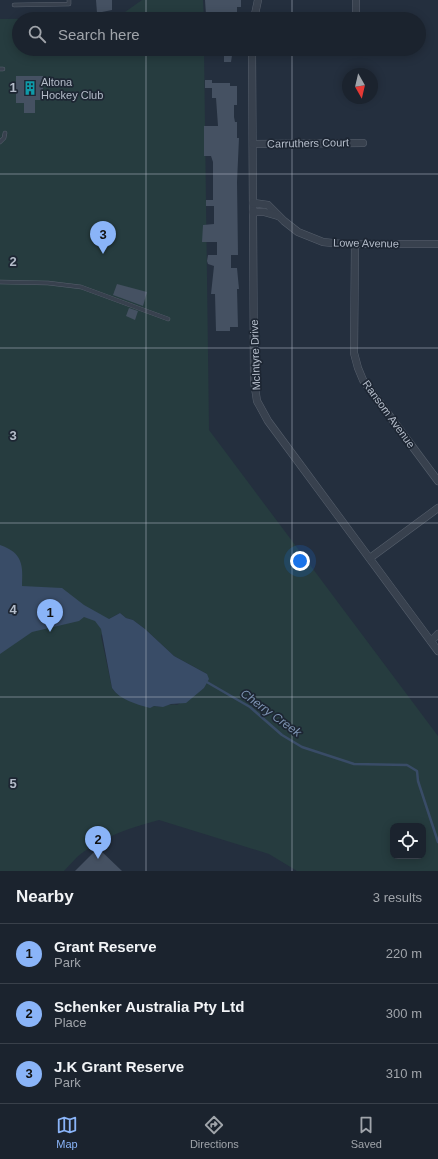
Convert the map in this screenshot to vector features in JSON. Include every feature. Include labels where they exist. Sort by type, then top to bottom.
[{"type":"street","points":[[255,12],[258,0]]},
{"type":"street","points":[[356,0],[356,12]]},
{"type":"street","name":"McIntyre Drive","points":[[252,56],[254,381],[258,401],[268,420],[438,651]]},
{"type":"street","name":"Carruthers Court","points":[[253,144],[363,143]]},
{"type":"street","name":"Lowe Avenue","points":[[253,204],[268,205],[278,216],[298,232],[314,239],[332,244],[438,244]]},
{"type":"street","name":"Lowe Avenue","points":[[253,212],[264,212],[278,216]]},
{"type":"street","name":"Ransom Avenue","points":[[355,245],[354,353],[358,368],[363,380],[438,481]]},
{"type":"street","points":[[370,558],[438,508]]},
{"type":"street","points":[[431,640],[438,634]]},
{"type":"lane","points":[[14,5],[69,4],[69,0]]},
{"type":"lane","points":[[0,142],[4,138],[5,133]]},
{"type":"lane","points":[[0,282],[48,283],[81,287],[168,319]]},
{"type":"green space","points":[[142,0],[203,0],[204,12],[125,12]]},
{"type":"green space","points":[[0,19],[12,19],[12,56],[204,56],[209,430],[438,736],[438,871],[297,871],[269,854],[159,820],[109,837],[79,855],[64,871],[0,871]],"holes":[[[120,613],[126,618],[133,620],[174,656],[207,674],[204,688],[177,705],[152,707],[130,701],[120,696],[112,688],[101,636],[109,619]]]},
{"type":"water","points":[[0,545],[13,552],[20,561],[22,566],[22,586],[62,588],[84,605],[109,619],[120,613],[126,618],[133,620],[174,656],[207,674],[209,679],[204,688],[186,703],[171,704],[163,707],[154,706],[150,708],[124,699],[112,688],[101,629],[95,621],[84,617],[79,621],[32,632],[0,654]]},
{"type":"building","points":[[96,0],[112,0],[112,10],[97,12]]},
{"type":"building","points":[[205,0],[241,0],[241,7],[237,7],[237,12],[206,12]]},
{"type":"building","points":[[224,56],[232,56],[231,62],[224,62]]},
{"type":"building","name":"Altona Hockey Club","points":[[16,76],[43,76],[43,100],[35,100],[35,113],[24,113],[24,103],[16,103]]},
{"type":"building","points":[[205,80],[212,80],[212,88],[205,88]]},
{"type":"building","points":[[212,83],[230,83],[230,86],[237,86],[237,105],[234,105],[234,117],[235,122],[237,122],[237,138],[239,138],[237,182],[238,255],[231,255],[231,268],[237,268],[239,289],[237,289],[238,327],[230,327],[230,331],[216,331],[215,294],[211,294],[214,266],[208,264],[207,261],[208,255],[217,255],[217,242],[202,242],[203,225],[214,224],[214,206],[206,206],[206,200],[213,200],[213,162],[211,156],[204,156],[204,126],[218,126],[216,98],[212,98]]},
{"type":"building","points":[[117,284],[147,292],[143,306],[113,295]]},
{"type":"building","points":[[129,308],[138,311],[135,320],[126,316]]},
{"type":"building","points":[[98,848],[122,871],[75,871]]},
{"type":"waterway","name":"Cherry Creek","points":[[205,681],[250,707],[282,735],[302,747],[354,764],[407,765],[417,771],[418,781],[438,842]]},
{"type":"place","name":"Altona Hockey Club","points":[[30,88]]},
{"type":"place","name":"J.K Grant Reserve","points":[[103,254]]},
{"type":"place","name":"Grant Reserve","points":[[50,632]]},
{"type":"place","name":"Schenker Australia Pty Ltd","points":[[98,859]]}]
